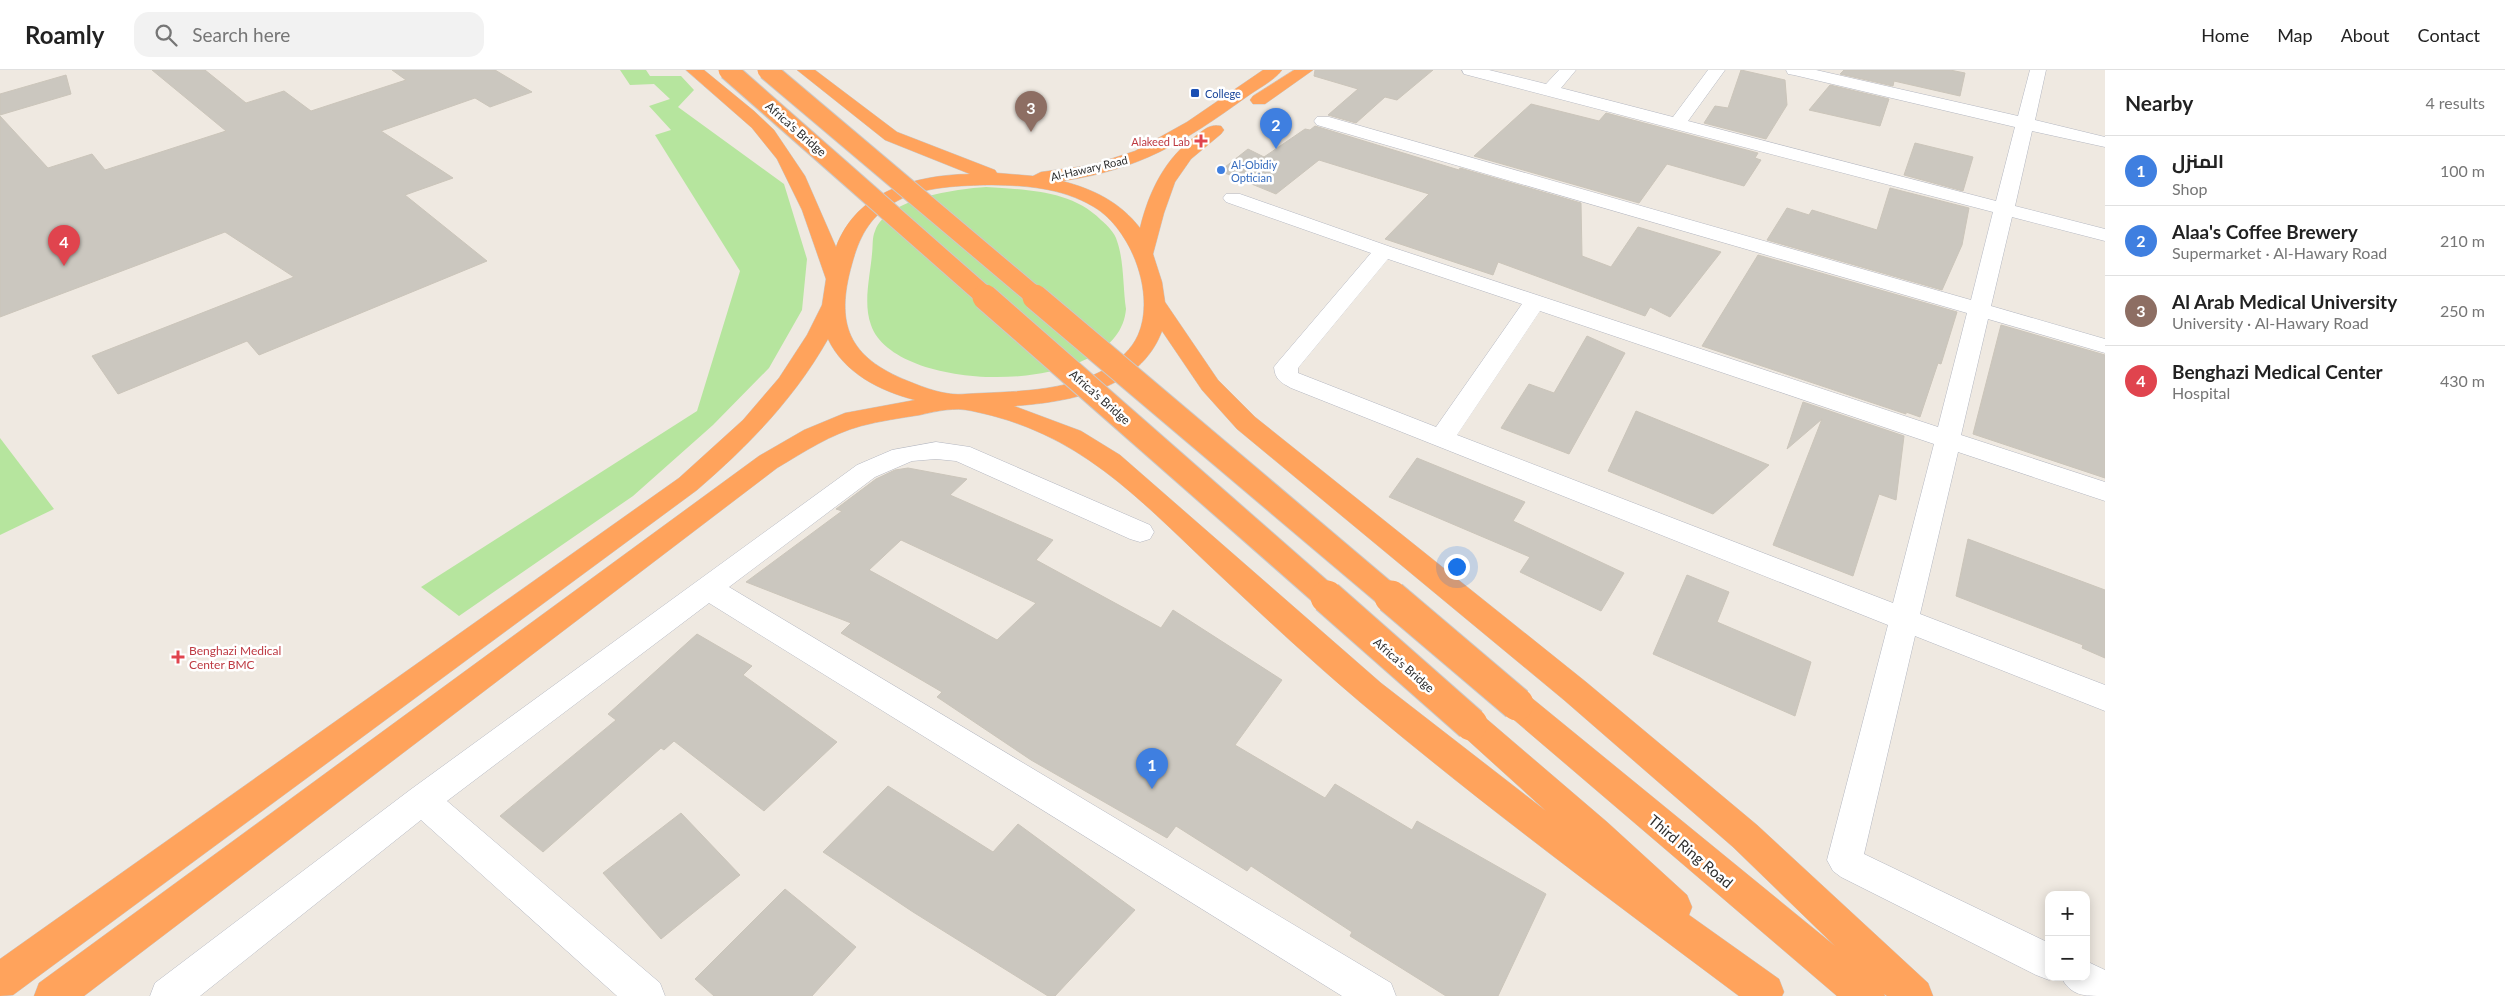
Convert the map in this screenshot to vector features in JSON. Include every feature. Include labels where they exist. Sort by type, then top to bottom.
[{"type":"highway","points":[[694,70],[748,116],[780,149],[808,200],[834,294],[834,324],[845,349],[865,368],[893,384],[924,395],[960,401],[1026,419],[1074,438],[1125,473],[1316,646],[1492,792],[1767,994]]},
{"type":"highway","name":"Africa's Bridge","points":[[728,70],[1595,833],[1767,994]]},
{"type":"highway","name":"Africa's Bridge","points":[[767,70],[1517,704]]},
{"type":"highway","points":[[805,70],[891,136],[926,152],[1001,179]]},
{"type":"highway","name":"Al-Hawary Road","points":[[1028,180],[1074,174],[1140,156],[1177,136],[1274,70]]},
{"type":"highway","points":[[53,996],[768,462],[813,436],[854,419],[960,401],[1024,398],[1069,390],[1115,373],[1140,350],[1151,330],[1152,301],[1145,251],[1152,212],[1172,168],[1210,134],[1305,70]]},
{"type":"highway","points":[[0,982],[688,484],[735,444],[770,408],[817,341],[834,294],[847,245],[856,226],[871,209],[890,196],[922,185],[958,180],[1028,180],[1060,186],[1090,198],[1112,210],[1127,224],[1145,251]]},
{"type":"highway","points":[[1152,301],[1210,385],[1246,422],[1575,691],[1745,836],[1914,996]]},
{"type":"highway","name":"Third Ring Road","points":[[1517,704],[1866,996]]},
{"type":"street","points":[[1470,70],[2105,235]]},
{"type":"street","points":[[1549,91],[1568,70]]},
{"type":"street","points":[[1677,124],[1717,70]]},
{"type":"street","points":[[1794,70],[2105,142]]},
{"type":"street","points":[[2038,70],[1845,860],[1853,866],[2045,960]]},
{"type":"street","points":[[1322,121],[1980,308],[2105,346]]},
{"type":"street","points":[[1233,198],[1384,251],[1536,300],[2105,492]]},
{"type":"street","points":[[1384,251],[1286,367],[1287,376],[1299,383],[2105,698]]},
{"type":"street","points":[[1442,438],[1536,300]]},
{"type":"street","points":[[169,996],[422,800],[866,471],[885,460],[920,450],[941,449],[961,453],[1140,532]]},
{"type":"street","points":[[708,588],[1376,996]]},
{"type":"street","points":[[422,800],[646,996]]},
{"type":"street","points":[[2088,981],[2105,990]]},
{"type":"green space","points":[[620,70],[646,70],[650,76],[681,76],[694,90],[678,107],[784,184],[807,259],[802,310],[769,368],[713,425],[633,496],[459,616],[421,587],[697,411],[740,271],[655,135],[671,130],[649,106],[670,99],[654,84],[630,85]]},
{"type":"green space","points":[[986,187],[1048,193],[1062,197],[1089,210],[1106,224],[1116,238],[1121,257],[1126,309],[1114,338],[1087,359],[1049,372],[1005,377],[960,375],[920,365],[889,348],[871,325],[867,299],[873,239],[875,231],[882,220],[893,210],[924,197]]},
{"type":"green space","points":[[0,438],[54,509],[0,535]]},
{"type":"building","points":[[152,70],[205,70],[246,103],[284,91],[311,111],[406,80],[392,70],[495,70],[532,92],[490,107],[475,98],[381,131],[453,178],[405,195],[487,261],[259,355],[247,341],[118,394],[92,356],[294,277],[225,232],[0,317],[0,116],[48,168],[92,154],[105,170],[226,131]]},
{"type":"building","points":[[1315,70],[1433,70],[1397,100],[1385,97],[1356,123],[1328,115],[1358,89],[1314,76]]},
{"type":"building","points":[[1741,70],[1785,80],[1787,105],[1766,139],[1704,123],[1715,106],[1728,108]]},
{"type":"building","points":[[1844,70],[1950,70],[1965,73],[1960,96],[1894,81],[1893,86],[1840,74]]},
{"type":"building","points":[[66,75],[71,94],[0,115],[0,94]]},
{"type":"building","points":[[1830,85],[1889,99],[1880,126],[1809,110]]},
{"type":"building","points":[[1531,104],[1599,121],[1606,113],[1758,153],[1755,158],[1761,160],[1744,186],[1667,164],[1639,203],[1474,156]]},
{"type":"building","points":[[1315,126],[1459,170],[1460,168],[1581,203],[1582,256],[1611,267],[1638,227],[1721,252],[1670,317],[1650,307],[1645,316],[1498,262],[1493,275],[1385,239],[1429,194],[1319,160],[1276,194],[1220,171],[1248,149],[1264,157],[1305,129],[1310,130]]},
{"type":"building","points":[[1915,143],[1973,157],[1963,191],[1904,175]]},
{"type":"building","points":[[1890,188],[1969,208],[1962,245],[1942,290],[1767,240],[1787,208],[1809,215],[1812,210],[1877,230]]},
{"type":"building","points":[[1758,255],[1957,312],[1941,364],[1938,363],[1920,417],[1702,346]]},
{"type":"building","points":[[2001,325],[2105,355],[2105,478],[1973,434]]},
{"type":"building","points":[[1587,336],[1625,353],[1569,454],[1501,428],[1529,384],[1554,393]]},
{"type":"building","points":[[1803,402],[1904,436],[1896,500],[1879,494],[1853,576],[1773,545],[1822,419],[1787,449]]},
{"type":"building","points":[[1636,411],[1769,465],[1713,514],[1608,471]]},
{"type":"building","points":[[1417,458],[1525,502],[1513,521],[1624,573],[1601,611],[1520,572],[1530,557],[1389,497]]},
{"type":"building","points":[[908,468],[967,479],[950,495],[1053,540],[1036,560],[1161,628],[1173,610],[1282,680],[1235,745],[1325,798],[1335,784],[1412,830],[1417,821],[1546,894],[1498,996],[1446,996],[1350,936],[1352,932],[1251,866],[1247,871],[1176,826],[1167,838],[1031,760],[937,697],[942,692],[841,633],[851,623],[746,582],[842,511],[836,509],[876,479],[895,470]],"holes":[[[901,540],[1036,603],[997,640],[869,570]]]},
{"type":"building","points":[[1968,539],[2105,590],[2105,658],[2082,648],[2083,645],[1956,596]]},
{"type":"building","points":[[1687,575],[1729,592],[1717,622],[1811,662],[1795,716],[1653,654]]},
{"type":"building","points":[[697,634],[752,666],[743,675],[837,742],[764,811],[674,741],[664,750],[661,748],[543,852],[500,816],[616,720],[608,714]]},
{"type":"building","points":[[888,786],[993,852],[1018,824],[1135,910],[1055,996],[1048,996],[913,912],[823,852]]},
{"type":"building","points":[[681,813],[740,875],[661,939],[603,873]]},
{"type":"building","points":[[785,889],[856,947],[812,996],[714,996],[695,979]]},
{"type":"place","name":"College","points":[[1195,93]]},
{"type":"place","name":"Al Arab Medical University","points":[[1031,132]]},
{"type":"place","name":"Alakeed Lab","points":[[1201,141]]},
{"type":"place","name":"Alaa's Coffee Brewery","points":[[1276,149]]},
{"type":"place","name":"Al-Obidiy Optician","points":[[1221,170]]},
{"type":"place","name":"Benghazi Medical Center","points":[[64,266]]},
{"type":"place","name":"Benghazi Medical Center BMC","points":[[178,657]]},
{"type":"place","name":"المنزل","points":[[1152,789]]}]
